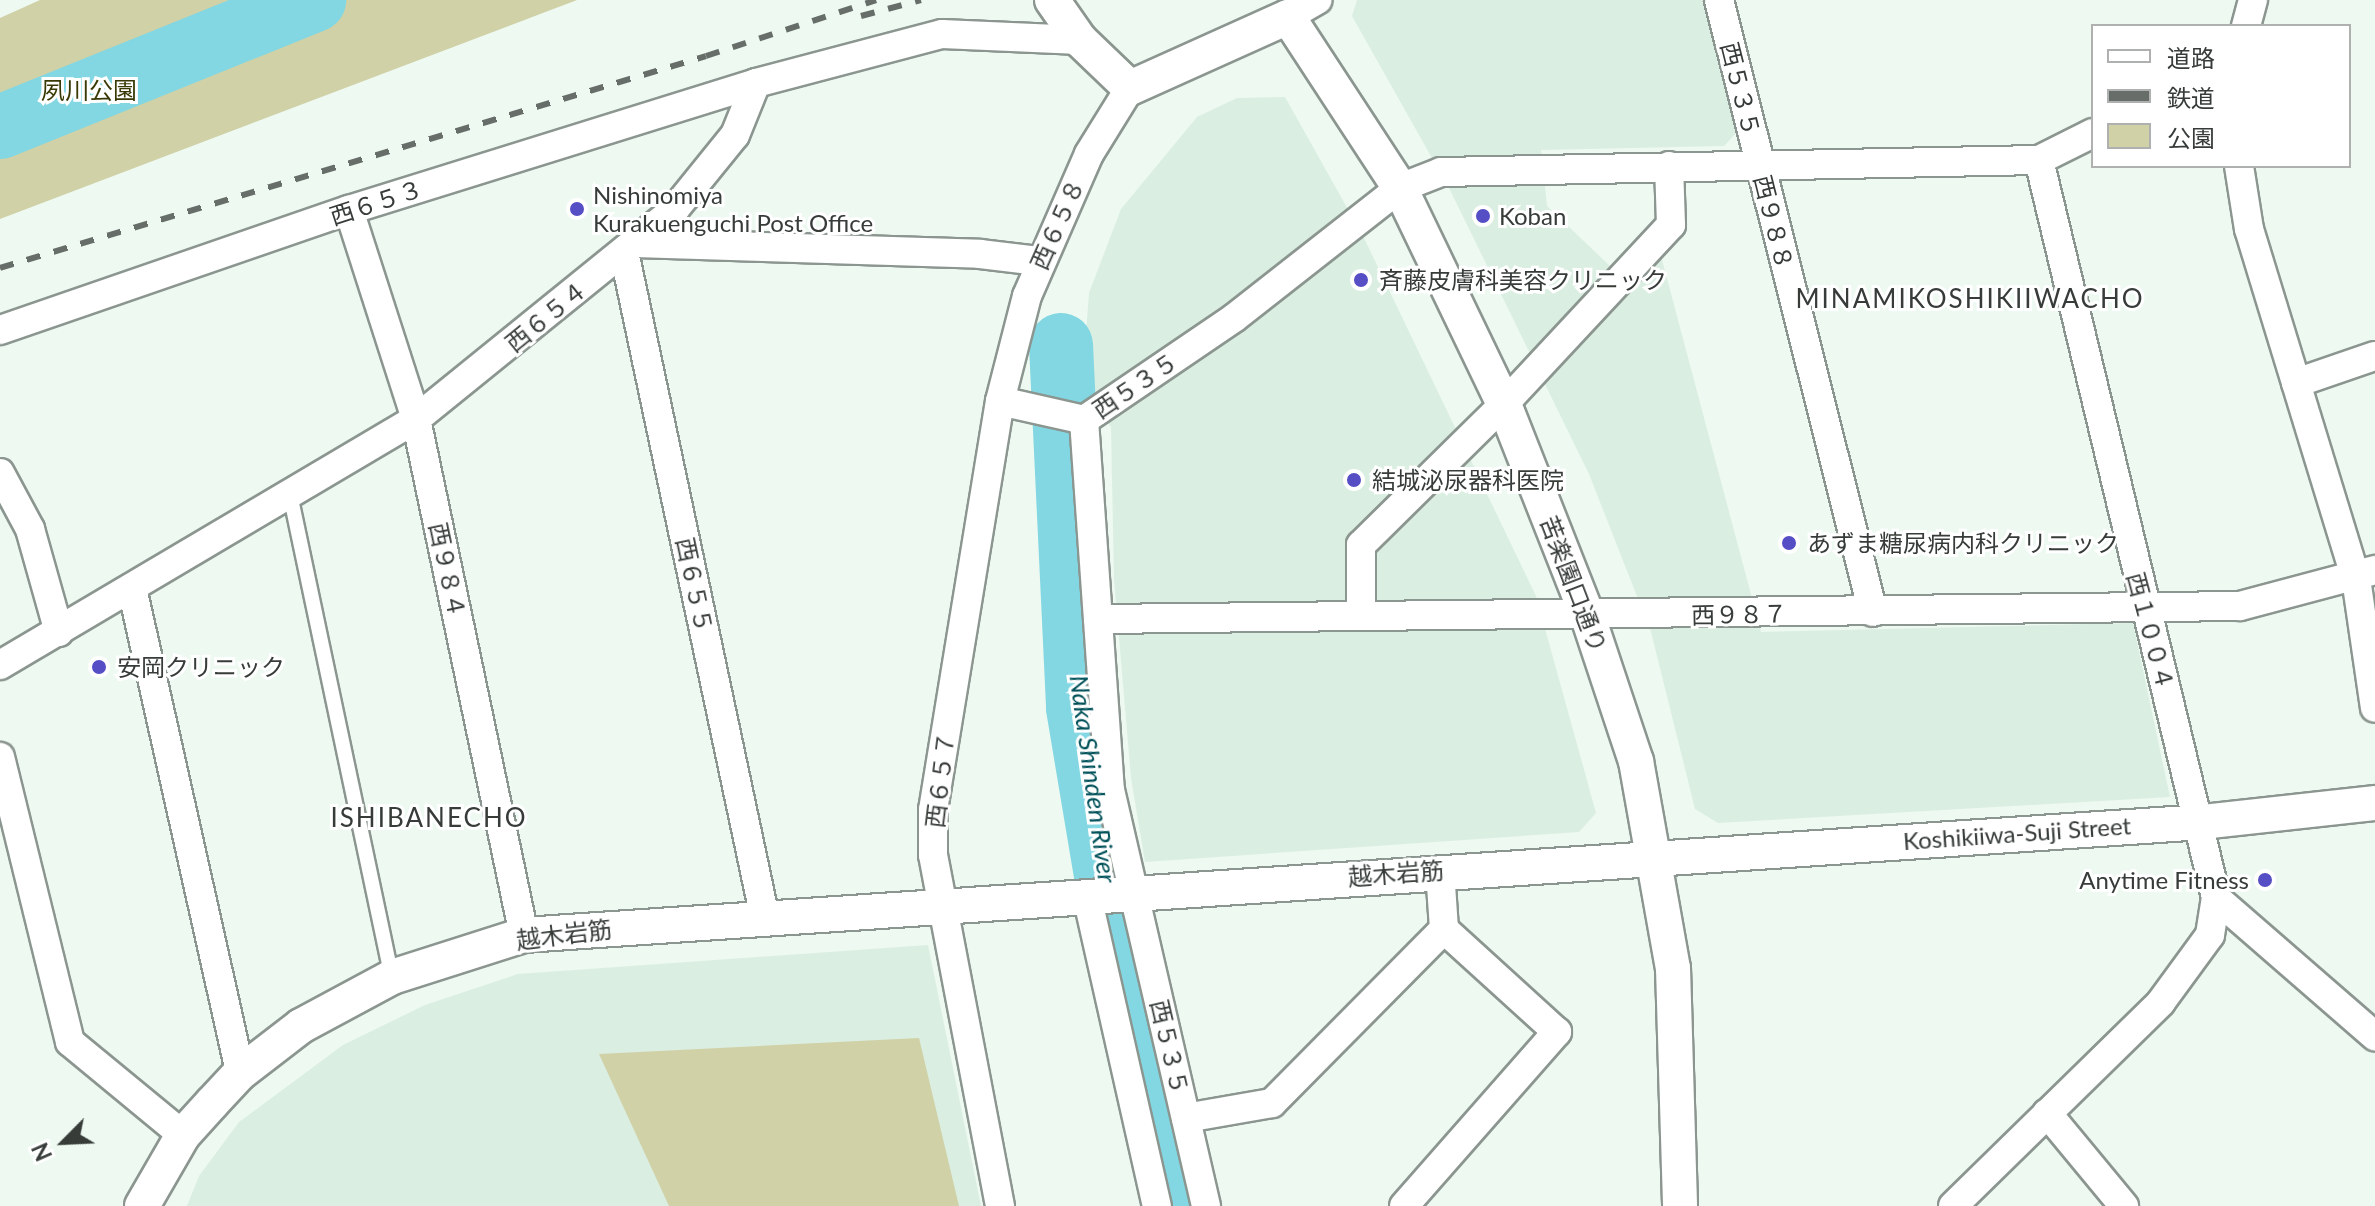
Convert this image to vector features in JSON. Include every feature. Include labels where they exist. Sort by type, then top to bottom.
[{"type":"street","points":[[1052,0],[1080,40],[1130,88],[1302,9]]},
{"type":"street","name":"西５３５","points":[[1206,1206],[1110,790],[1098,619],[1078,418],[1234,318],[1400,188],[1441,172],[1759,162],[1719,0]]},
{"type":"street","points":[[2247,24],[2253,0]]},
{"type":"street","name":"苦楽園口通り","points":[[1302,9],[1400,188],[1504,404],[1588,617],[1636,761],[1657,856],[1673,968],[1680,1206]]},
{"type":"street","points":[[756,83],[942,34],[1080,40]]},
{"type":"street","name":"西６５３","points":[[0,330],[349,210],[756,83]]},
{"type":"street","name":"西６５４","points":[[0,665],[416,419],[675,209],[735,135],[756,83]]},
{"type":"street","name":"西６５８","points":[[1000,401],[1039,261],[1089,154],[1130,88]]},
{"type":"street","name":"西９８８","points":[[1873,612],[1759,162],[2039,160],[2091,134]]},
{"type":"street","name":"西１００４","points":[[2039,160],[2144,609],[2202,822],[2216,898]]},
{"type":"street","points":[[1361,614],[1361,545],[1504,404],[1671,225],[1669,166]]},
{"type":"street","points":[[2239,168],[2249,229],[2296,383],[2366,574],[2375,708]]},
{"type":"street","name":"西９８４","points":[[349,210],[416,419],[524,935]]},
{"type":"street","points":[[630,248],[980,254],[1039,261]]},
{"type":"street","name":"西６５５","points":[[630,248],[765,918]]},
{"type":"street","points":[[2296,383],[2375,356]]},
{"type":"street","points":[[1000,401],[1078,418]]},
{"type":"street","name":"西６５７","points":[[1000,401],[933,810],[933,855],[1000,1206]]},
{"type":"street","points":[[0,473],[30,529],[59,632]]},
{"type":"street","name":"西９８７","points":[[1098,619],[1361,614],[1588,617],[2240,606],[2366,574]]},
{"type":"street","points":[[132,588],[240,1073]]},
{"type":"street","points":[[0,757],[70,1042],[183,1135]]},
{"type":"street","name":"Koshikiiwa-Suji Street","points":[[1657,856],[2202,822],[2375,803]]},
{"type":"street","name":"越木岩筋","points":[[142,1206],[183,1135],[240,1073],[301,1026],[392,977],[524,935],[1657,856]]},
{"type":"street","points":[[1404,1206],[1557,1032],[1444,929],[1440,870]]},
{"type":"street","points":[[1087,896],[1157,1206]]},
{"type":"street","points":[[2216,898],[2375,1036]]},
{"type":"street","points":[[1953,1206],[2161,1002],[2210,935],[2216,898]]},
{"type":"street","points":[[1186,1118],[1272,1103],[1444,929]]},
{"type":"street","points":[[2047,1113],[2124,1206]]},
{"type":"lane","points":[[290,494],[392,977]]},
{"type":"shaded area","points":[[1357,0],[1702,0],[1736,133],[1724,146],[1541,150],[1547,206],[1611,267],[1661,256],[1761,632],[2133,623],[2170,797],[1718,823],[1695,809],[1651,632],[1589,474],[1450,190],[1352,16]]},
{"type":"shaded area","points":[[1285,97],[1364,238],[1536,596],[1596,813],[1579,832],[1145,862],[1131,778],[1114,579],[1111,427],[1082,387],[1089,293],[1121,209],[1197,117],[1237,98]]},
{"type":"shaded area","points":[[928,945],[981,1206],[187,1206],[199,1176],[239,1122],[343,1045],[425,1005],[518,974]]},
{"type":"green space","name":"夙川公園","points":[[40,0],[577,0],[0,219],[0,18]]},
{"type":"green space","points":[[919,1038],[959,1206],[669,1206],[599,1054]]},
{"type":"waterway","points":[[0,127],[314,0]]},
{"type":"waterway","name":"Naka Shinden River","points":[[1061,345],[1078,708],[1119,954],[1180,1206]]},
{"type":"railway","points":[[0,268],[706,56],[876,0]]},
{"type":"railway","points":[[861,16],[921,0]]},
{"type":"place","name":"Nishinomiya Kurakuenguchi Post Office","points":[[577,209]]},
{"type":"place","name":"Koban","points":[[1483,216]]},
{"type":"place","name":"斉藤皮膚科美容クリニック","points":[[1361,280]]},
{"type":"place","name":"結城泌尿器科医院","points":[[1354,480]]},
{"type":"place","name":"あずま糖尿病内科クリニック","points":[[1789,543]]},
{"type":"place","name":"安岡クリニック","points":[[99,667]]},
{"type":"place","name":"Anytime Fitness","points":[[2265,880]]},
{"type":"district","name":"MINAMIKOSHIKIIWACHO","points":[[1970,299]]},
{"type":"district","name":"ISHIBANECHO","points":[[429,818]]}]
